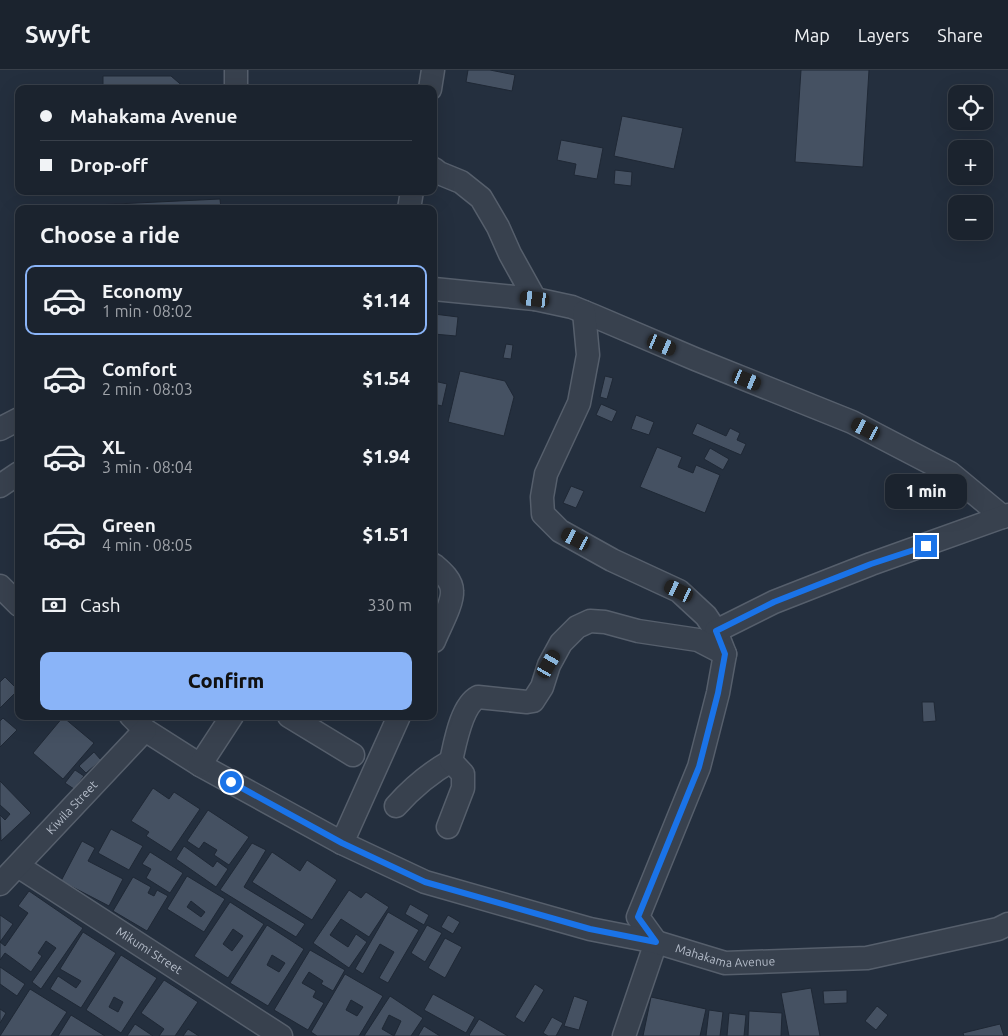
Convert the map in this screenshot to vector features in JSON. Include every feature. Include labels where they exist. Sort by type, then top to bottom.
[{"type":"street","points":[[236,70],[236,85]]},
{"type":"street","points":[[431,85],[433,70]]},
{"type":"street","points":[[437,172],[461,182],[481,198],[535,299]]},
{"type":"street","points":[[437,289],[535,299],[584,312],[852,422],[950,473],[1006,516]]},
{"type":"street","points":[[584,312],[588,355],[579,403],[546,474],[542,498],[543,514],[560,531],[612,560],[679,591],[706,616],[716,631],[725,654],[718,693],[699,767],[638,917],[656,942],[624,1036]]},
{"type":"street","points":[[0,429],[15,421]]},
{"type":"street","points":[[0,486],[15,476]]},
{"type":"street","points":[[716,631],[774,602],[871,564],[1006,516]]},
{"type":"street","points":[[437,568],[445,575],[452,590],[447,612],[437,634]]},
{"type":"street","points":[[0,586],[15,601]]},
{"type":"street","points":[[396,806],[410,790],[432,772],[451,761],[457,735],[469,705],[474,698],[533,701],[542,687],[549,664],[561,643],[582,623],[590,621],[605,622],[638,631],[698,640],[725,654]]},
{"type":"street","points":[[200,765],[229,720]]},
{"type":"street","points":[[296,720],[353,755]]},
{"type":"street","points":[[342,843],[398,720]]},
{"type":"street","name":"Mahakama Avenue","points":[[138,723],[200,765],[342,843],[425,882],[590,929],[656,942],[725,963],[867,958],[998,929],[1008,924]]},
{"type":"street","name":"Kiwila Street","points":[[0,884],[18,866],[138,723]]},
{"type":"street","points":[[448,827],[463,788],[462,774],[451,761]]},
{"type":"street","name":"Mikumi Street","points":[[18,866],[281,1036]]},
{"type":"building","points":[[468,70],[490,70],[515,75],[512,91],[466,82]]},
{"type":"building","points":[[801,70],[869,70],[863,167],[795,162]]},
{"type":"building","points":[[103,76],[171,76],[181,85],[103,85]]},
{"type":"building","points":[[622,116],[683,128],[674,169],[614,156]]},
{"type":"building","points":[[561,140],[603,148],[597,179],[574,175],[576,164],[557,160]]},
{"type":"building","points":[[615,170],[632,172],[631,186],[614,184]]},
{"type":"building","points":[[220,199],[221,205],[95,205]]},
{"type":"building","points":[[437,314],[458,317],[456,336],[437,334]]},
{"type":"building","points":[[506,344],[513,345],[511,359],[503,358]]},
{"type":"building","points":[[460,371],[505,381],[514,397],[504,436],[448,422]]},
{"type":"building","points":[[605,376],[613,378],[607,399],[600,397]]},
{"type":"building","points":[[437,382],[447,384],[442,406],[437,405]]},
{"type":"building","points":[[601,404],[617,411],[612,422],[596,415]]},
{"type":"building","points":[[636,415],[654,422],[649,435],[631,429]]},
{"type":"building","points":[[697,423],[726,436],[730,428],[740,433],[737,440],[746,444],[741,455],[692,434]]},
{"type":"building","points":[[657,447],[682,457],[678,467],[693,473],[696,465],[720,475],[705,513],[640,487]]},
{"type":"building","points":[[710,448],[729,459],[723,470],[704,459]]},
{"type":"building","points":[[571,486],[584,491],[576,508],[563,503]]},
{"type":"building","points":[[5,677],[15,687],[15,693],[0,708],[0,682]]},
{"type":"building","points":[[922,702],[934,702],[936,721],[923,722]]},
{"type":"building","points":[[3,718],[17,730],[0,747],[0,721]]},
{"type":"building","points":[[60,720],[67,720],[94,743],[63,779],[33,753]]},
{"type":"building","points":[[94,752],[101,760],[86,773],[79,766]]},
{"type":"building","points":[[75,770],[84,776],[74,789],[65,783]]},
{"type":"building","points":[[0,781],[31,813],[1,841],[0,815],[5,820],[10,814],[0,805]]},
{"type":"building","points":[[153,788],[169,799],[174,792],[200,809],[171,852],[146,836],[149,832],[131,821]]},
{"type":"building","points":[[208,810],[249,837],[229,865],[214,855],[217,850],[204,842],[199,849],[187,841]]},
{"type":"building","points":[[111,829],[143,846],[129,870],[98,853]]},
{"type":"building","points":[[82,841],[95,848],[88,861],[123,879],[109,906],[61,881]]},
{"type":"building","points":[[252,843],[266,850],[244,887],[305,924],[296,937],[220,890]]},
{"type":"building","points":[[184,846],[213,867],[217,861],[228,869],[216,887],[176,859]]},
{"type":"building","points":[[150,852],[183,873],[170,893],[146,878],[151,869],[142,864]]},
{"type":"building","points":[[272,852],[300,871],[307,860],[337,880],[312,920],[252,882]]},
{"type":"building","points":[[187,876],[225,899],[204,932],[167,909]],"holes":[[[191,901],[205,912],[201,917],[187,907]]]},
{"type":"building","points":[[133,877],[151,887],[148,893],[154,896],[157,890],[168,896],[147,931],[113,911]]},
{"type":"building","points":[[349,890],[361,898],[366,892],[389,907],[369,937],[341,919],[330,935],[348,947],[356,934],[367,942],[349,968],[313,943]]},
{"type":"building","points":[[29,891],[83,928],[41,989],[32,982],[56,948],[46,941],[38,953],[42,956],[31,972],[5,953],[0,960],[0,942],[5,946],[28,913],[18,906]]},
{"type":"building","points":[[230,902],[264,924],[228,978],[194,956]],"holes":[[[233,929],[243,936],[232,951],[223,944]]]},
{"type":"building","points":[[410,904],[429,915],[424,925],[405,914]]},
{"type":"building","points":[[388,912],[419,930],[388,983],[379,978],[394,952],[380,944],[363,974],[355,969]]},
{"type":"building","points":[[0,915],[13,924],[0,942]]},
{"type":"building","points":[[448,915],[460,922],[453,934],[441,927]]},
{"type":"building","points":[[267,925],[304,949],[268,1006],[230,983]],"holes":[[[272,955],[285,963],[279,972],[267,965]]]},
{"type":"building","points":[[427,925],[442,933],[425,962],[411,953]]},
{"type":"building","points":[[83,932],[116,953],[81,1008],[50,989],[58,976],[76,988],[81,981],[60,969]]},
{"type":"building","points":[[445,938],[462,947],[445,978],[428,968]]},
{"type":"building","points":[[310,950],[345,970],[333,991],[321,984],[323,981],[309,972],[302,983],[316,991],[313,997],[324,1003],[308,1030],[274,1010]]},
{"type":"building","points":[[121,955],[157,978],[121,1033],[86,1010]],"holes":[[[114,997],[123,1002],[118,1012],[109,1007]]]},
{"type":"building","points":[[0,967],[25,984],[17,996],[0,984]]},
{"type":"building","points":[[345,974],[383,996],[359,1036],[317,1036],[311,1032]],"holes":[[[351,1000],[363,1007],[357,1016],[346,1010]]]},
{"type":"building","points":[[164,980],[198,1002],[175,1036],[159,1036],[164,1029],[141,1013]]},
{"type":"building","points":[[535,984],[544,990],[524,1023],[515,1017]]},
{"type":"building","points":[[811,988],[820,1036],[789,1036],[781,993]]},
{"type":"building","points":[[30,989],[67,1012],[51,1036],[0,1036]]},
{"type":"building","points":[[847,990],[847,1003],[824,1004],[823,991]]},
{"type":"building","points":[[433,994],[475,1017],[466,1033],[424,1010]]},
{"type":"building","points":[[390,996],[423,1018],[411,1036],[394,1036],[364,1036]],"holes":[[[389,1015],[401,1021],[394,1036],[382,1029]]]},
{"type":"building","points":[[574,996],[588,1001],[579,1030],[564,1026]]},
{"type":"building","points":[[651,997],[706,1009],[700,1036],[643,1036]]},
{"type":"building","points":[[877,1006],[888,1015],[876,1030],[865,1021]]},
{"type":"building","points":[[0,1009],[6,1013],[0,1023]]},
{"type":"building","points":[[709,1010],[723,1012],[720,1036],[706,1036]]},
{"type":"building","points":[[749,1011],[782,1013],[781,1036],[748,1036]]},
{"type":"building","points":[[729,1013],[746,1015],[744,1036],[727,1036]]},
{"type":"building","points":[[71,1015],[105,1036],[58,1036]]},
{"type":"building","points":[[552,1017],[563,1023],[556,1036],[548,1036],[543,1033]]},
{"type":"building","points":[[479,1019],[508,1036],[470,1036]]},
{"type":"building","points":[[135,1024],[153,1036],[127,1036]]},
{"type":"building","points":[[1000,1024],[1004,1036],[964,1036],[963,1033]]},
{"type":"building","points":[[424,1026],[440,1036],[418,1036]]},
{"type":"building","points":[[188,1029],[199,1036],[183,1036]]},
{"type":"route","points":[[231,782],[342,843],[425,882],[590,929],[656,942],[638,917],[699,767],[718,693],[725,654],[716,631],[774,602],[871,564],[926,546]]}]
